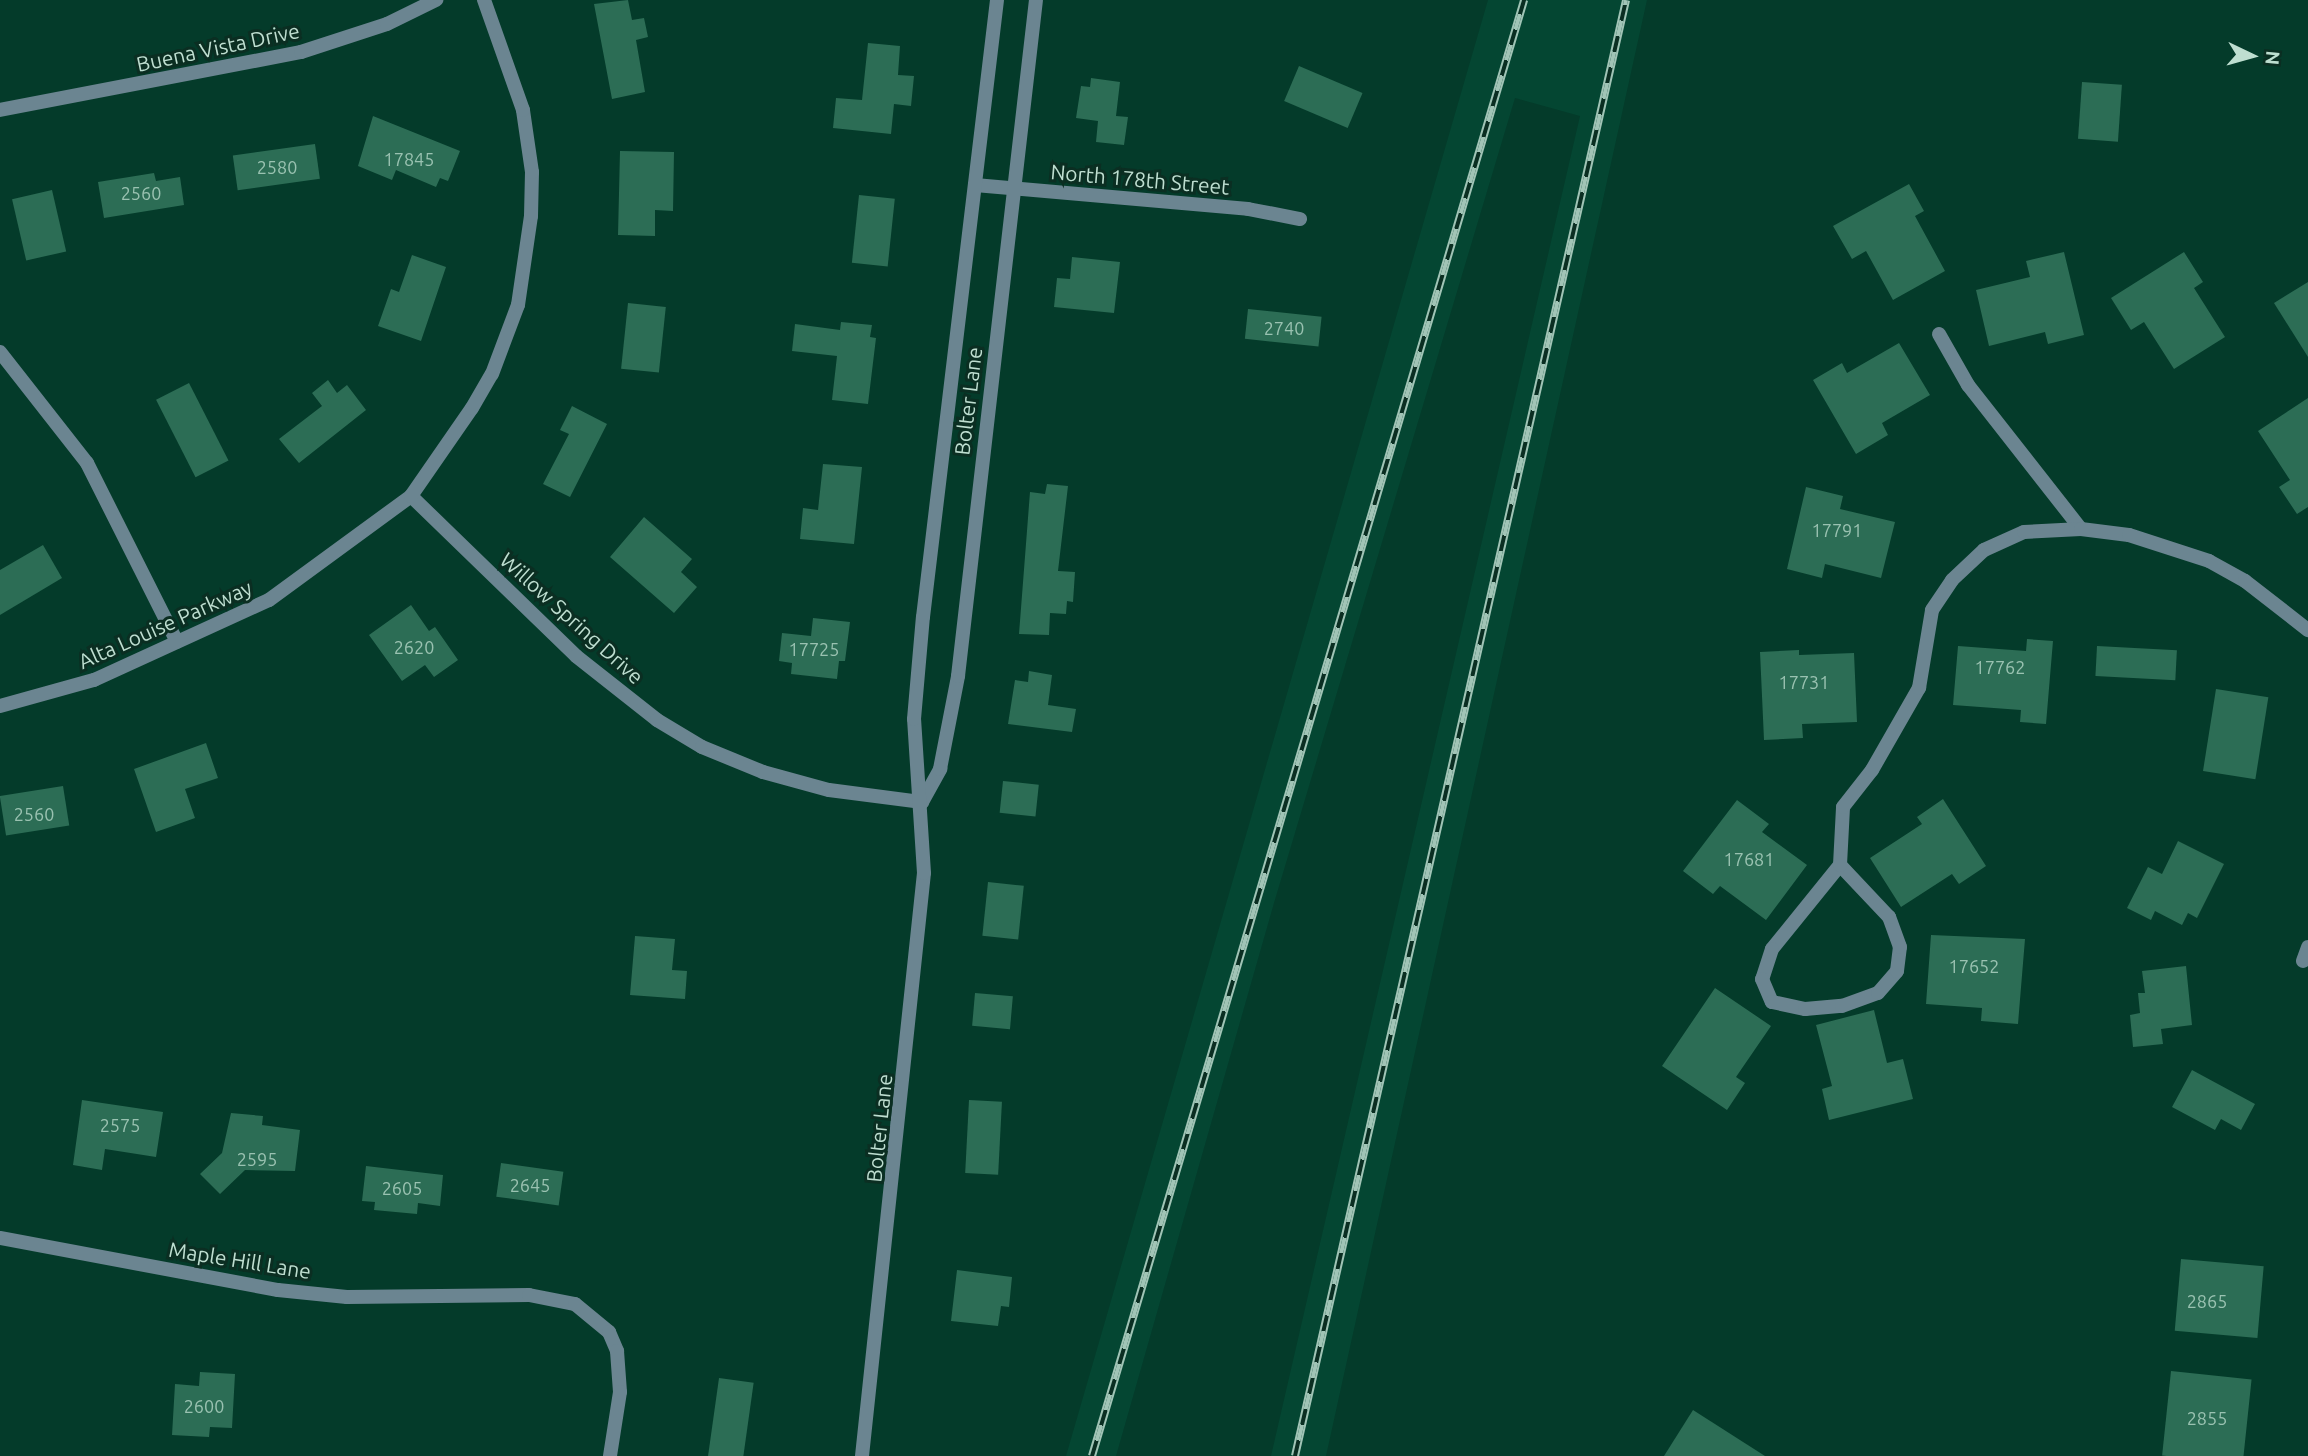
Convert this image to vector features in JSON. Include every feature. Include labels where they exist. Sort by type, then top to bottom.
[{"type":"street","name":"Buena Vista Drive","points":[[0,110],[301,52],[387,24],[436,0]]},
{"type":"street","name":"Alta Louise Parkway","points":[[0,706],[94,680],[269,600],[411,496],[492,374],[518,305],[527,259],[529,139],[512,72],[484,0]]},
{"type":"street","name":"Bolter Lane","points":[[862,1456],[897,1166],[924,873],[922,803],[914,719],[997,0]]},
{"type":"street","name":"Bolter Lane","points":[[922,803],[940,769],[958,676],[1036,0]]},
{"type":"street","name":"North 178th Street","points":[[975,185],[1248,209],[1300,219]]},
{"type":"street","points":[[1939,334],[1968,385],[2081,529]]},
{"type":"street","points":[[0,352],[87,463],[177,642]]},
{"type":"street","name":"Willow Spring Drive","points":[[411,496],[576,656],[657,720],[702,747],[764,772],[829,790],[922,803]]},
{"type":"street","points":[[1840,864],[1889,917],[1900,947],[1897,971],[1878,993],[1842,1006],[1805,1009],[1772,1002],[1762,979],[1772,949],[1840,864],[1843,807],[1872,770],[1919,688],[1932,610],[1952,580],[1984,550],[2024,532],[2081,529],[2129,535],[2208,561],[2245,581],[2308,630]]},
{"type":"street","points":[[2303,961],[2308,947]]},
{"type":"street","name":"Maple Hill Lane","points":[[0,1238],[278,1290],[347,1297],[557,1298],[592,1314],[609,1332],[621,1370],[610,1456]]},
{"type":"shaded area","points":[[1488,0],[1647,0],[1326,1456],[1271,1456],[1580,116],[1515,98],[1274,903],[1116,1456],[1066,1456]]},
{"type":"building","points":[[628,0],[632,20],[644,18],[648,37],[636,40],[645,92],[612,99],[594,4]]},
{"type":"building","points":[[868,43],[900,46],[898,75],[914,76],[911,106],[894,104],[891,134],[833,128],[836,98],[862,100]]},
{"type":"building","points":[[1299,66],[1363,93],[1348,128],[1284,101]]},
{"type":"building","points":[[1091,78],[1120,82],[1116,116],[1128,117],[1124,145],[1096,142],[1098,121],[1076,118],[1081,86],[1090,87]]},
{"type":"building","points":[[2082,82],[2122,85],[2118,142],[2078,139]]},
{"type":"building","points":[[373,116],[460,151],[448,181],[440,178],[436,187],[396,170],[392,180],[358,166]]},
{"type":"building","points":[[315,144],[320,179],[238,190],[233,156]]},
{"type":"building","points":[[620,151],[674,152],[673,211],[655,210],[655,236],[618,235]]},
{"type":"building","points":[[154,173],[156,181],[180,177],[184,205],[104,218],[98,182]]},
{"type":"building","points":[[1909,184],[1924,211],[1915,216],[1945,271],[1893,300],[1866,251],[1852,259],[1833,226]]},
{"type":"building","points":[[52,190],[66,251],[26,261],[12,199]]},
{"type":"building","points":[[859,195],[895,199],[888,266],[852,263]]},
{"type":"building","points":[[2064,252],[2084,335],[2048,344],[2045,332],[1989,346],[1976,290],[2030,277],[2026,261]]},
{"type":"building","points":[[2184,252],[2203,282],[2194,288],[2225,337],[2174,369],[2144,322],[2131,330],[2111,298]]},
{"type":"building","points":[[412,255],[446,267],[421,341],[378,326],[391,289],[399,292]]},
{"type":"building","points":[[1072,257],[1120,262],[1114,313],[1054,307],[1057,278],[1070,279]]},
{"type":"building","points":[[2308,282],[2308,357],[2274,303]]},
{"type":"building","points":[[628,303],[666,307],[659,373],[621,369]]},
{"type":"building","points":[[1248,309],[1322,317],[1318,347],[1245,339]]},
{"type":"building","points":[[841,322],[872,325],[870,337],[876,338],[868,404],[832,400],[837,356],[792,351],[795,324],[840,330]]},
{"type":"building","points":[[1899,343],[1930,395],[1882,423],[1888,435],[1856,454],[1813,380],[1842,363],[1847,373]]},
{"type":"building","points":[[328,380],[337,393],[347,385],[366,410],[299,463],[279,439],[322,406],[312,393]]},
{"type":"building","points":[[189,383],[228,461],[196,477],[156,400]]},
{"type":"building","points":[[2308,398],[2308,507],[2297,514],[2279,487],[2290,480],[2258,431]]},
{"type":"building","points":[[572,406],[607,424],[570,497],[543,484],[569,434],[560,430]]},
{"type":"building","points":[[823,464],[862,467],[854,544],[800,539],[803,508],[818,510]]},
{"type":"building","points":[[1047,484],[1068,486],[1058,571],[1075,572],[1073,602],[1067,601],[1066,614],[1050,613],[1049,635],[1019,634],[1030,492],[1045,494]]},
{"type":"building","points":[[1806,487],[1843,496],[1840,509],[1895,522],[1881,578],[1825,564],[1822,578],[1787,569]]},
{"type":"building","points":[[644,517],[692,559],[681,572],[697,587],[674,613],[610,557]]},
{"type":"building","points":[[43,545],[62,578],[0,615],[0,570]]},
{"type":"building","points":[[411,605],[429,631],[435,627],[458,660],[434,677],[425,665],[402,681],[369,635]]},
{"type":"building","points":[[813,618],[850,622],[845,661],[839,661],[837,679],[791,674],[792,663],[779,661],[782,633],[811,636]]},
{"type":"building","points":[[2027,639],[2053,641],[2046,724],[2020,722],[2021,710],[1953,705],[1958,646],[2026,651]]},
{"type":"building","points":[[2097,646],[2177,650],[2175,680],[2095,676]]},
{"type":"building","points":[[1799,650],[1799,655],[1854,653],[1857,722],[1802,724],[1803,738],[1764,740],[1760,652]]},
{"type":"building","points":[[1029,671],[1052,675],[1048,705],[1076,709],[1072,732],[1008,724],[1015,680],[1028,682]]},
{"type":"building","points":[[2216,689],[2268,697],[2255,779],[2203,771]]},
{"type":"building","points":[[206,743],[218,778],[185,789],[195,818],[156,832],[134,769]]},
{"type":"building","points":[[1003,781],[1039,785],[1035,817],[1000,813]]},
{"type":"building","points":[[63,786],[69,826],[6,836],[0,796]]},
{"type":"building","points":[[1943,799],[1986,866],[1959,884],[1952,874],[1901,907],[1870,858],[1922,824],[1917,817]]},
{"type":"building","points":[[1737,800],[1769,824],[1762,832],[1807,865],[1766,920],[1720,886],[1713,894],[1683,871]]},
{"type":"building","points":[[2178,841],[2224,864],[2197,918],[2188,913],[2182,925],[2155,911],[2151,920],[2127,908],[2148,867],[2162,874]]},
{"type":"building","points":[[988,882],[1024,886],[1018,939],[982,936]]},
{"type":"building","points":[[1931,935],[2025,939],[2018,1024],[1981,1021],[1982,1008],[1926,1004]]},
{"type":"building","points":[[635,936],[675,939],[672,970],[687,971],[685,999],[630,995]]},
{"type":"building","points":[[2186,966],[2192,1025],[2161,1029],[2163,1044],[2133,1047],[2130,1015],[2140,1013],[2138,993],[2145,993],[2142,971]]},
{"type":"building","points":[[1715,988],[1771,1026],[1736,1077],[1745,1083],[1727,1110],[1662,1066]]},
{"type":"building","points":[[975,993],[1013,996],[1010,1029],[972,1026]]},
{"type":"building","points":[[1874,1010],[1887,1063],[1903,1059],[1913,1099],[1829,1120],[1822,1089],[1832,1086],[1816,1025]]},
{"type":"building","points":[[2192,1070],[2255,1104],[2241,1130],[2221,1119],[2215,1130],[2172,1107]]},
{"type":"building","points":[[82,1100],[163,1112],[156,1157],[105,1149],[102,1170],[73,1165]]},
{"type":"building","points":[[969,1100],[1002,1102],[998,1175],[965,1173]]},
{"type":"building","points":[[231,1113],[263,1116],[262,1125],[300,1130],[295,1171],[245,1170],[220,1194],[200,1174],[222,1153]]},
{"type":"building","points":[[501,1163],[563,1172],[559,1205],[496,1197]]},
{"type":"building","points":[[366,1166],[443,1175],[440,1206],[418,1203],[417,1214],[374,1210],[375,1202],[362,1201]]},
{"type":"building","points":[[2181,1259],[2264,1266],[2257,1338],[2175,1331]]},
{"type":"building","points":[[957,1270],[1012,1277],[1009,1307],[1001,1306],[998,1326],[951,1321]]},
{"type":"building","points":[[2171,1371],[2252,1379],[2244,1456],[2162,1456]]},
{"type":"building","points":[[200,1372],[235,1374],[232,1428],[210,1427],[209,1437],[172,1435],[175,1384],[199,1386]]},
{"type":"building","points":[[719,1378],[754,1383],[743,1456],[708,1456]]},
{"type":"building","points":[[1693,1410],[1765,1456],[1664,1456]]},
{"type":"railway","points":[[1092,1456],[1524,0]]},
{"type":"railway","points":[[1295,1456],[1626,0]]}]
